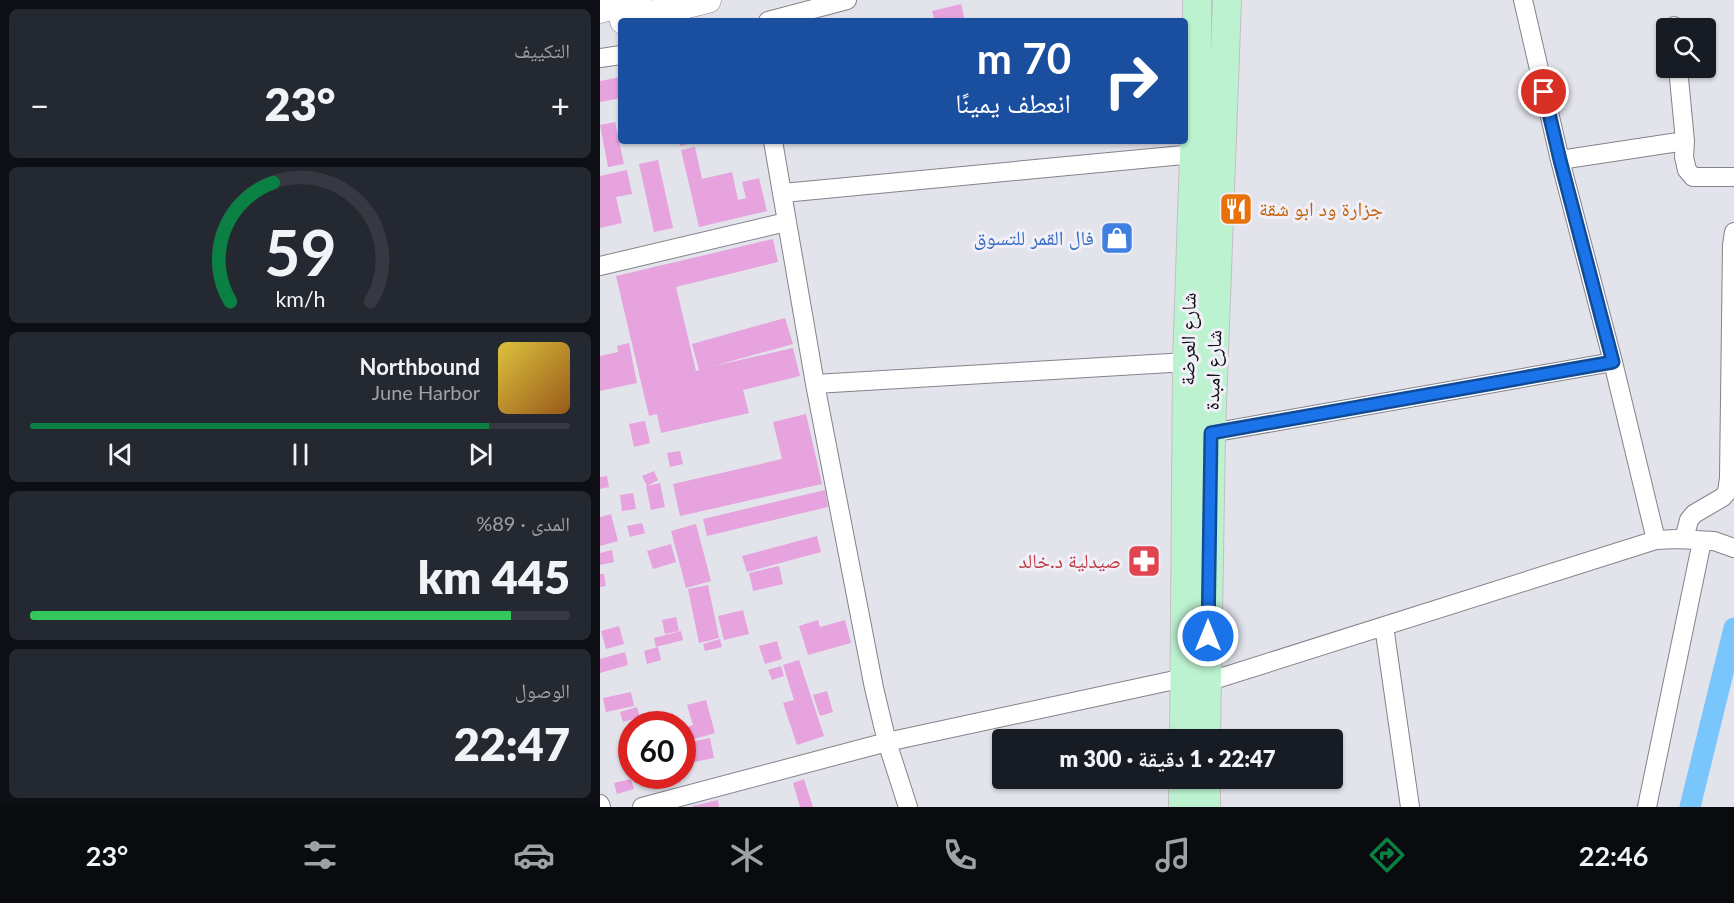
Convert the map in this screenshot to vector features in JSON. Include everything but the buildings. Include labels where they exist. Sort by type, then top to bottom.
[{"type":"main road","points":[[600,10],[639,0]]},
{"type":"main road","points":[[634,18],[708,0]]},
{"type":"main road","name":"شارع العرضة","points":[[1195,680],[1197,580],[1187,362],[1197,0]]},
{"type":"main road","name":"شارع امبدة","points":[[1197,580],[1211,433],[1227,0]]},
{"type":"main road","points":[[600,27],[618,22]]},
{"type":"main road","points":[[1186,729],[1195,680]]},
{"type":"main road","points":[[1195,680],[1204,729]]},
{"type":"main road","points":[[1183,789],[1183,807]]},
{"type":"main road","points":[[1206,789],[1206,807]]},
{"type":"street","points":[[779,18],[847,0]]},
{"type":"street","points":[[1523,0],[1560,160],[1613,362],[1656,540]]},
{"type":"street","points":[[600,58],[618,55]]},
{"type":"street","points":[[1679,78],[1685,141],[1684,157],[1688,170],[1693,177],[1734,177]]},
{"type":"street","points":[[1560,160],[1685,141]]},
{"type":"street","points":[[774,144],[815,384],[856,599],[887,742],[909,807]]},
{"type":"street","points":[[783,192],[1194,154]]},
{"type":"street","points":[[600,266],[786,222]]},
{"type":"street","points":[[1647,807],[1693,540],[1689,520],[1694,514],[1723,497],[1727,492],[1734,232]]},
{"type":"street","points":[[815,384],[1187,362]]},
{"type":"street","points":[[1211,433],[1613,362]]},
{"type":"street","points":[[642,807],[887,742],[1195,680],[1384,626],[1656,540],[1714,541],[1734,548]]},
{"type":"street","points":[[1384,626],[1410,807]]},
{"type":"waterway","points":[[1690,807],[1734,628]]},
{"type":"place","name":"جزارة ود ابو شقة","points":[[1236,209]]},
{"type":"place","name":"فال القمر للتسوق","points":[[1117,238]]},
{"type":"place","name":"صيدلية د.خالد","points":[[1144,561]]},
{"type":"route","points":[[1208,636],[1211,433],[1613,362],[1544,92]]}]
